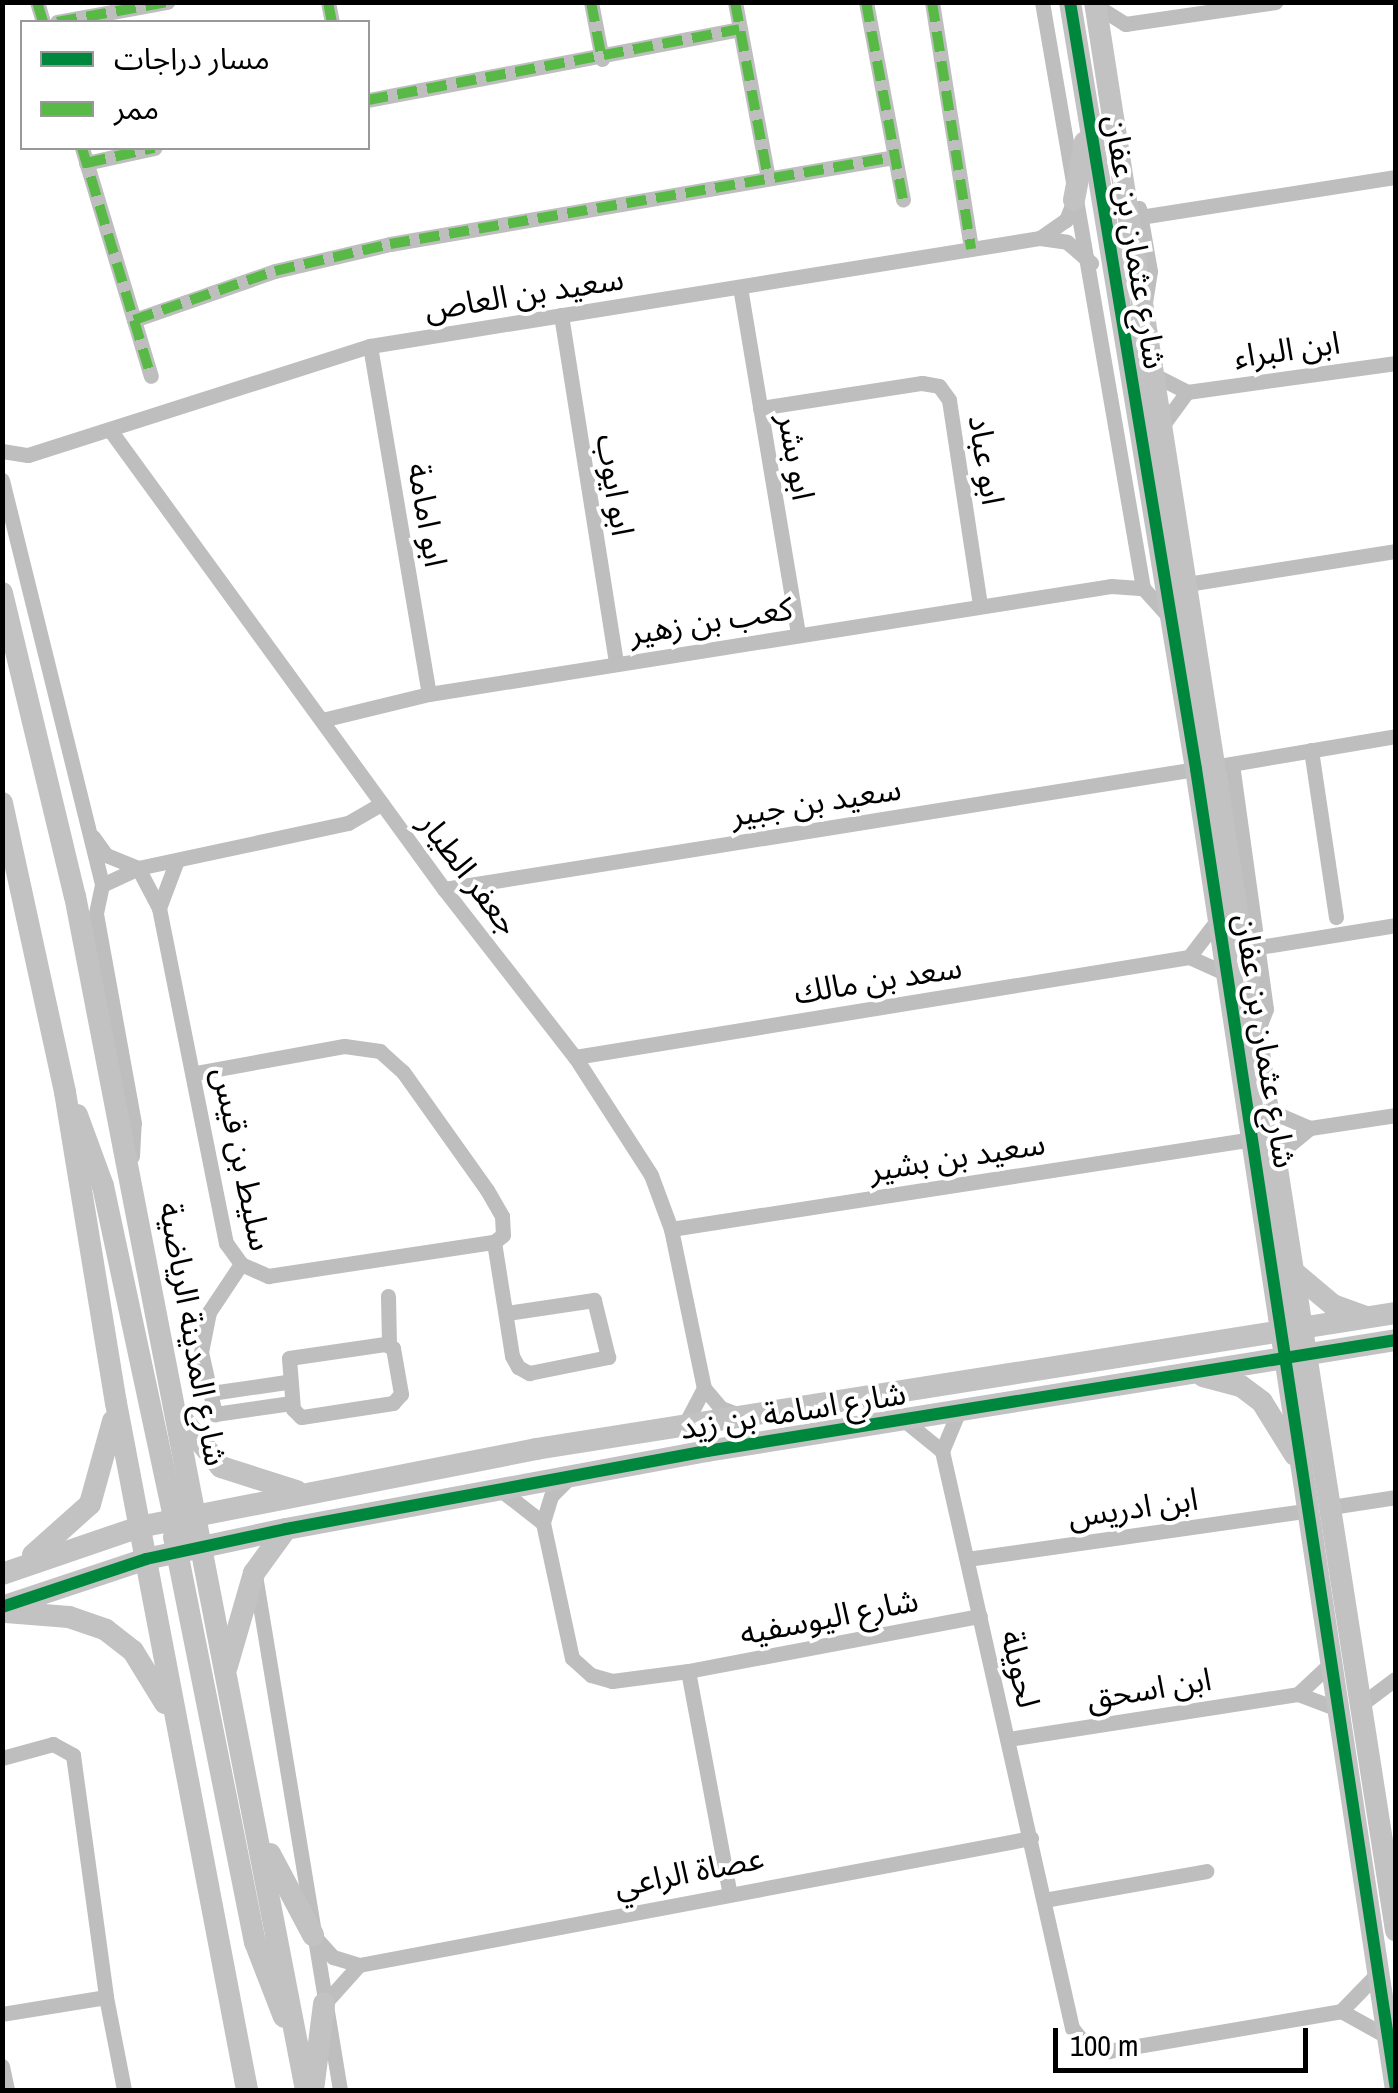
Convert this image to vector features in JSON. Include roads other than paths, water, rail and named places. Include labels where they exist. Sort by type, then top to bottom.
[{"type":"street","points":[[69,20],[167,2]]},
{"type":"street","points":[[591,2],[602,59]]},
{"type":"street","points":[[734,2],[768,178]]},
{"type":"street","points":[[866,2],[903,200]]},
{"type":"street","points":[[932,2],[971,249]]},
{"type":"street","name":"شارع عثمان بن عفان","points":[[1042,2],[1143,588]]},
{"type":"street","name":"شارع عثمان بن عفان","points":[[1070,2],[1168,616],[1215,766],[1258,947],[1266,1009],[1258,1030]]},
{"type":"street","points":[[1095,4],[1125,24],[1275,2]]},
{"type":"street","name":"شارع عثمان بن عفان","points":[[1095,4],[1296,1274],[1293,1329]]},
{"type":"street","points":[[1103,53],[1125,24]]},
{"type":"street","points":[[370,100],[602,59],[740,29]]},
{"type":"street","points":[[1107,85],[1123,114],[1151,280],[1143,307]]},
{"type":"street","points":[[1040,238],[1066,220],[1074,200],[1088,124]]},
{"type":"street","points":[[134,150],[84,155],[151,376]]},
{"type":"street","points":[[134,320],[275,271],[390,244],[894,157]]},
{"type":"street","points":[[1140,217],[1396,177]]},
{"type":"street","points":[[1040,238],[1067,242],[1090,263]]},
{"type":"street","name":"سعيد بن العاص","points":[[2,451],[28,456],[370,346],[1040,238]]},
{"type":"street","name":"ابو بشر","points":[[740,288],[798,635]]},
{"type":"street","name":"ابو ايوب","points":[[561,315],[616,663]]},
{"type":"street","name":"ابو امامة","points":[[370,346],[430,694]]},
{"type":"street","name":"ابن البراء","points":[[1186,392],[1396,363]]},
{"type":"street","points":[[1154,375],[1186,392],[1162,426]]},
{"type":"street","name":"ابو عباد","points":[[760,408],[922,383],[939,386],[949,400],[980,606]]},
{"type":"street","name":"جعفر الطيار","points":[[110,430],[444,889],[575,1058],[651,1175],[670,1230],[704,1388]]},
{"type":"street","points":[[8,505],[10,478],[28,456]]},
{"type":"street","points":[[2,480],[102,885],[96,913],[134,1122],[132,1175]]},
{"type":"street","points":[[1187,584],[1396,550]]},
{"type":"street","points":[[1110,586],[1138,561]]},
{"type":"street","name":"كعب بن زهير","points":[[322,720],[430,694],[616,663],[1110,586],[1143,588]]},
{"type":"street","points":[[1143,588],[1168,616]]},
{"type":"street","name":"شارع المدينة الرياضية","points":[[2,593],[46,763],[132,1175],[172,1400],[189,1550],[226,1670],[310,2090]]},
{"type":"street","name":"سعيد بن جبير","points":[[444,889],[1396,736]]},
{"type":"street","points":[[1311,750],[1336,917]]},
{"type":"street","name":"شارع عثمان بن عفان","points":[[1215,766],[1219,918],[1252,1139],[1293,1329],[1299,1461],[1306,1511],[1342,1665]]},
{"type":"street","points":[[2,803],[65,1092],[116,1403],[247,2090]]},
{"type":"street","points":[[102,885],[138,868],[348,823],[382,804]]},
{"type":"street","name":"سليط بن قيس","points":[[93,837],[113,860],[138,868],[159,908],[196,1072],[226,1242],[242,1264],[209,1312],[201,1352],[215,1414],[291,1403]]},
{"type":"street","points":[[159,908],[178,860]]},
{"type":"street","points":[[1219,918],[1189,958],[1228,974]]},
{"type":"street","points":[[1258,947],[1396,925]]},
{"type":"street","name":"سعد بن مالك","points":[[575,1058],[1189,958]]},
{"type":"street","points":[[196,1072],[344,1046],[380,1051],[403,1072],[502,1216],[503,1235],[494,1242],[268,1276],[242,1264]]},
{"type":"street","points":[[65,1092],[100,1176],[184,1519]]},
{"type":"street","points":[[1270,1110],[1310,1128]]},
{"type":"street","points":[[1277,1154],[1310,1128],[1396,1115]]},
{"type":"street","name":"سعيد بن بشير","points":[[670,1230],[1252,1139]]},
{"type":"street","points":[[494,1242],[512,1356],[529,1373],[600,1364],[608,1357],[594,1300],[507,1312]]},
{"type":"street","points":[[1296,1274],[1333,1306],[1367,1317]]},
{"type":"street","points":[[388,1296],[389,1344],[401,1394],[392,1403],[301,1418],[291,1403],[286,1382],[289,1358],[389,1344]]},
{"type":"street","name":"شارع اسامة بن زيد","points":[[5,1572],[139,1527],[304,1494],[1396,1312]]},
{"type":"street","name":"شارع اسامة بن زيد","points":[[2,1610],[146,1559],[286,1529],[1396,1340]]},
{"type":"street","points":[[1316,1413],[1324,1376],[1343,1349]]},
{"type":"street","name":"شارع عثمان بن عفان","points":[[1297,1357],[1316,1413],[1331,1507],[1342,1665],[1378,1973],[1396,2090]]},
{"type":"street","points":[[1195,1373],[1240,1386],[1262,1402],[1299,1461]]},
{"type":"street","points":[[211,1393],[286,1382]]},
{"type":"street","points":[[683,1428],[704,1388],[721,1408],[751,1419]]},
{"type":"street","points":[[172,1400],[214,1463],[304,1494]]},
{"type":"street","points":[[5,1572],[64,1532],[90,1504],[116,1403]]},
{"type":"street","points":[[905,1421],[942,1451],[958,1413]]},
{"type":"street","name":"لحويلة","points":[[942,1451],[1072,2028],[1093,2048],[1108,2050],[1340,2011]]},
{"type":"street","points":[[502,1491],[543,1523],[551,1496],[569,1478]]},
{"type":"street","points":[[1331,1507],[1396,1497]]},
{"type":"street","name":"ابن ادريس","points":[[967,1559],[1306,1511]]},
{"type":"street","name":"شارع اليوسفيه","points":[[543,1523],[572,1658],[592,1676],[612,1681],[688,1671],[980,1616]]},
{"type":"street","points":[[139,1527],[168,1529],[189,1550],[255,1942],[300,2052]]},
{"type":"street","points":[[226,1670],[254,1572],[286,1529]]},
{"type":"street","points":[[254,1572],[340,2090]]},
{"type":"street","points":[[2,1610],[69,1617],[106,1630],[144,1667],[175,1726]]},
{"type":"street","points":[[1298,1694],[1342,1665],[1395,1679]]},
{"type":"street","points":[[688,1671],[729,1891]]},
{"type":"street","points":[[1348,1707],[1395,1679]]},
{"type":"street","name":"ابن اسحق","points":[[1008,1739],[1298,1694],[1348,1707]]},
{"type":"street","name":"شارع عثمان بن عفان","points":[[1348,1707],[1388,1847],[1395,1916]]},
{"type":"street","points":[[2,1758],[53,1744],[73,1755],[106,1997],[124,2090]]},
{"type":"street","points":[[260,1835],[313,1935],[333,1957],[358,1966],[324,2004],[310,2090]]},
{"type":"street","name":"عصاة الراعي","points":[[358,1966],[729,1891],[1031,1838]]},
{"type":"street","points":[[1044,1900],[1206,1872]]},
{"type":"street","points":[[1378,1973],[1340,2011],[1388,2037]]},
{"type":"street","points":[[2,2014],[106,1997]]},
{"type":"street","points":[[2,2066],[7,2090]]}]
